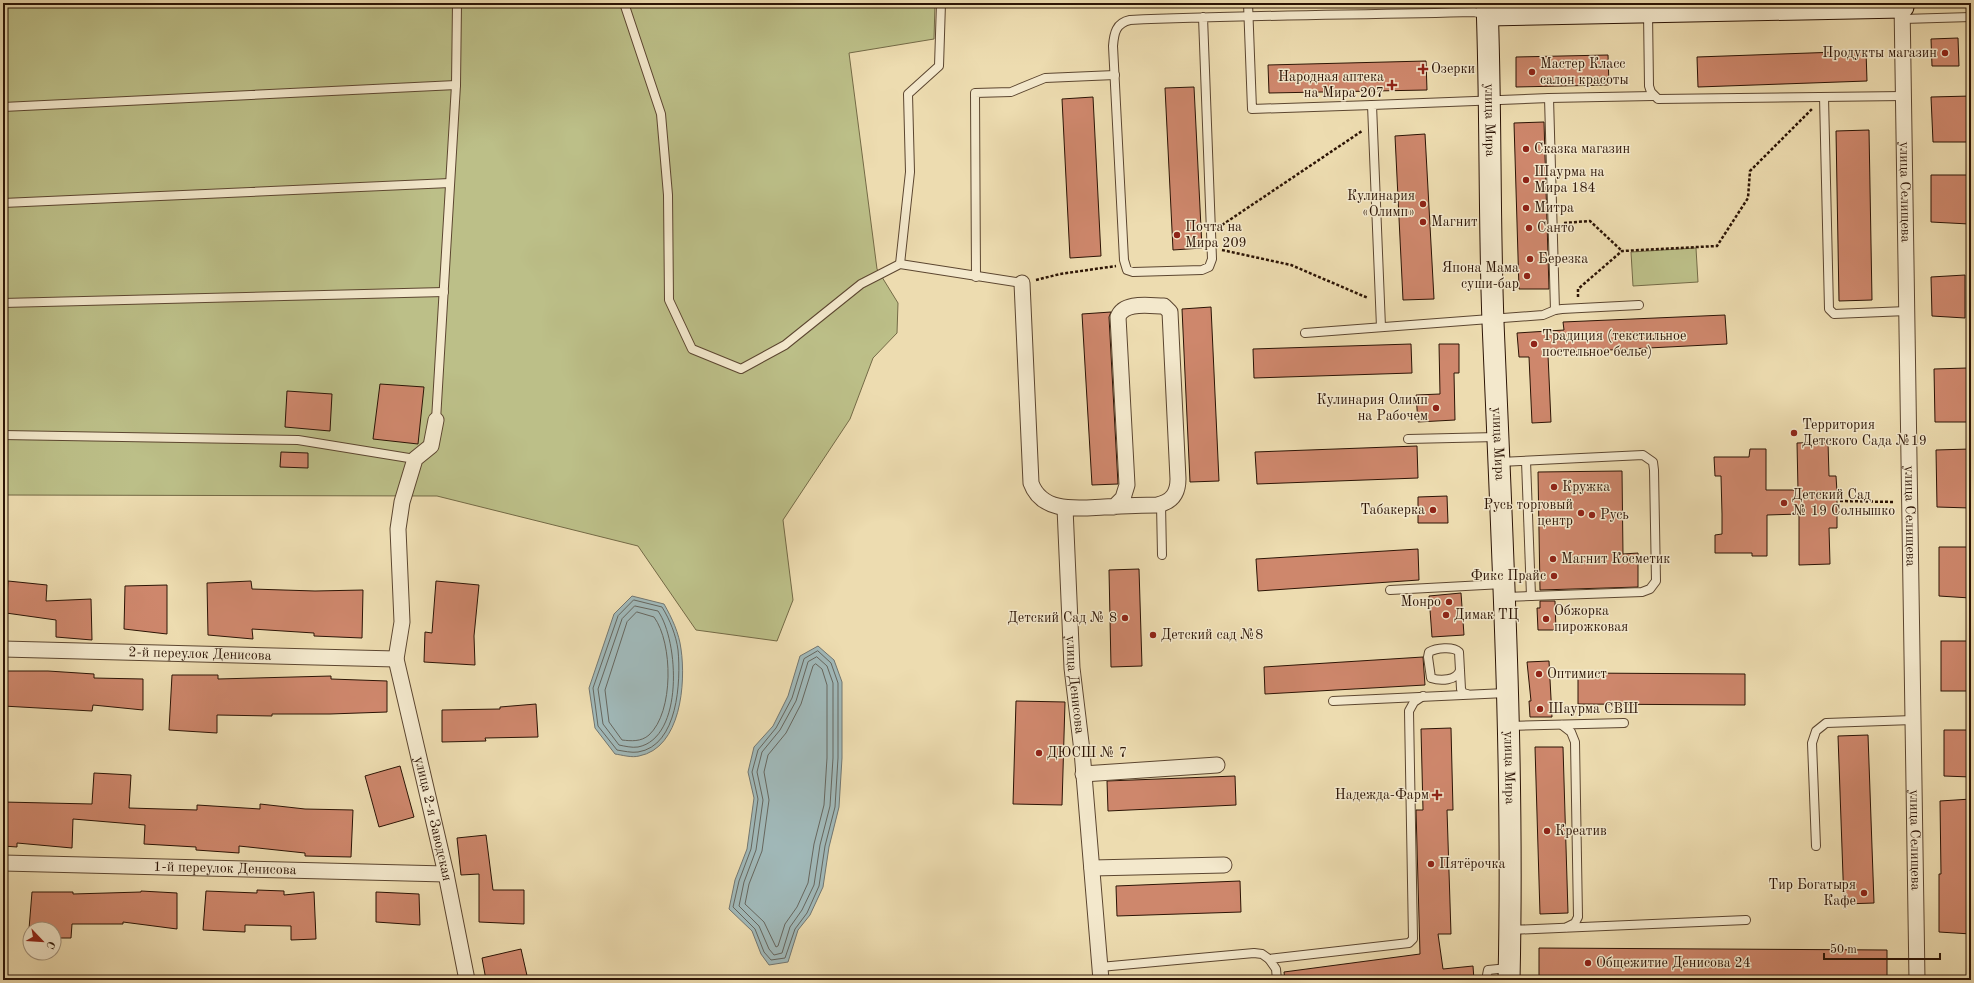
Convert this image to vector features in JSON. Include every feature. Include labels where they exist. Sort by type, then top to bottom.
[{"type":"street","points":[[1488,9],[1648,12],[1903,10]]},
{"type":"street","name":"улица Мира","points":[[1488,9],[1493,318],[1508,726],[1509,974]]},
{"type":"street","name":"улица Селищева","points":[[1903,10],[1917,980]]},
{"type":"street","points":[[1022,283],[1031,483],[1036,494],[1040,498],[1054,505],[1065,508],[1144,505],[1161,504],[1172,499],[1178,488],[1171,315],[1169,309],[1164,306],[1127,307],[1121,312],[1118,319],[1127,485],[1132,497],[1144,505]]},
{"type":"street","points":[[396,659],[402,622],[398,529],[402,502],[415,460],[431,446],[436,420]]},
{"type":"street","points":[[1114,506],[1123,498],[1127,485]]},
{"type":"street","name":"улица Денисова","points":[[1065,508],[1072,668],[1101,974]]},
{"type":"street","name":"2-й переулок Денисова","points":[[3,649],[396,659]]},
{"type":"street","name":"улица 2-я Заводская","points":[[396,659],[446,874],[467,980]]},
{"type":"street","points":[[1083,774],[1217,765]]},
{"type":"street","name":"1-й переулок Денисова","points":[[3,863],[446,874]]},
{"type":"street","points":[[1092,868],[1224,864]]},
{"type":"lane","points":[[436,420],[456,85],[457,3]]},
{"type":"lane","points":[[624,3],[661,114],[668,195],[669,300],[692,349],[741,369],[785,345],[861,284],[900,264],[1022,283]]},
{"type":"lane","points":[[900,264],[910,172],[908,94],[939,66],[941,3]]},
{"type":"lane","points":[[1248,3],[1252,109],[1550,98],[1653,96],[1664,100],[1904,96]]},
{"type":"lane","points":[[1203,17],[1212,232],[1211,263],[1206,269],[1138,273],[1127,270],[1125,265],[1114,35],[1116,29],[1122,23],[1130,20],[1248,15],[1474,12],[1488,9]]},
{"type":"lane","points":[[1903,10],[1971,17]]},
{"type":"lane","points":[[1648,12],[1649,86],[1653,96]]},
{"type":"lane","points":[[976,277],[975,93],[1011,92],[1045,78],[1115,75]]},
{"type":"lane","points":[[3,107],[456,85]]},
{"type":"lane","points":[[1824,97],[1829,309],[1834,314],[1907,311]]},
{"type":"lane","points":[[1550,98],[1555,310]]},
{"type":"lane","points":[[1372,105],[1381,327]]},
{"type":"lane","points":[[3,203],[450,183]]},
{"type":"lane","points":[[3,303],[444,292]]},
{"type":"lane","points":[[1305,332],[1543,315],[1555,310],[1639,305]]},
{"type":"lane","points":[[3,435],[298,440],[415,460]]},
{"type":"lane","points":[[1408,439],[1498,437]]},
{"type":"lane","points":[[1390,590],[1504,591],[1531,596],[1642,592],[1653,587],[1656,581],[1654,470],[1651,460],[1643,455],[1499,462]]},
{"type":"lane","points":[[1526,461],[1531,596]]},
{"type":"lane","points":[[1161,504],[1162,555]]},
{"type":"lane","points":[[1460,670],[1458,675],[1454,678],[1431,678],[1429,675],[1429,652],[1433,650],[1456,649],[1459,652],[1460,670],[1461,690],[1468,694]]},
{"type":"lane","points":[[1333,701],[1507,693]]},
{"type":"lane","points":[[1269,959],[1409,943],[1413,939],[1409,711],[1414,702],[1423,696]]},
{"type":"lane","points":[[1816,846],[1812,743],[1816,731],[1826,723],[1913,720]]},
{"type":"lane","points":[[1508,726],[1624,723]]},
{"type":"lane","points":[[1562,725],[1569,729],[1575,739],[1577,919],[1572,926],[1565,928]]},
{"type":"lane","points":[[1510,930],[1746,920]]},
{"type":"lane","points":[[1101,974],[1258,952],[1269,959],[1276,968],[1277,980]]},
{"type":"lane","points":[[1486,980],[1488,970],[1509,974]]},
{"type":"path","points":[[1578,308],[1578,289],[1622,251],[1716,246],[1748,198],[1750,171],[1824,97]]},
{"type":"path","points":[[1212,232],[1373,123]]},
{"type":"path","points":[[1553,224],[1590,221],[1622,251]]},
{"type":"path","points":[[1212,247],[1290,265],[1380,303]]},
{"type":"path","points":[[1022,283],[1060,274],[1125,265]]},
{"type":"path","points":[[1840,501],[1896,502],[1910,500]]},
{"type":"green space","points":[[3,3],[935,3],[934,39],[849,53],[877,269],[898,303],[897,333],[873,358],[850,419],[783,520],[793,600],[777,641],[696,630],[638,546],[437,496],[3,495]]},
{"type":"green space","points":[[1696,248],[1698,282],[1633,286],[1631,252]]},
{"type":"water","points":[[632,596],[664,604],[677,631],[682,663],[681,696],[678,712],[672,728],[664,741],[653,750],[633,757],[615,754],[595,728],[589,688],[614,614]]},
{"type":"water","points":[[818,646],[834,660],[842,682],[842,758],[839,807],[829,847],[823,887],[810,915],[798,930],[788,962],[769,965],[761,954],[752,931],[729,909],[735,880],[747,849],[754,798],[748,772],[754,747],[773,726],[788,696],[800,656]]},
{"type":"building","name":"Продукты магазин","points":[[1958,38],[1959,66],[1932,66],[1931,39]]},
{"type":"building","points":[[1866,51],[1867,81],[1698,87],[1697,57]]},
{"type":"building","points":[[1608,55],[1609,85],[1516,87],[1516,57]]},
{"type":"building","points":[[1426,61],[1427,90],[1269,93],[1268,65]]},
{"type":"building","points":[[1194,87],[1202,248],[1173,250],[1165,88]]},
{"type":"building","points":[[1971,96],[1971,142],[1933,142],[1931,97]]},
{"type":"building","points":[[1093,97],[1101,256],[1070,258],[1062,99]]},
{"type":"building","points":[[1544,122],[1549,289],[1519,289],[1514,123]]},
{"type":"building","points":[[1869,130],[1872,300],[1839,301],[1836,131]]},
{"type":"building","points":[[1425,134],[1434,299],[1403,300],[1395,136]]},
{"type":"building","points":[[1931,175],[1970,175],[1969,224],[1931,222]]},
{"type":"building","points":[[1965,275],[1965,318],[1932,316],[1931,277]]},
{"type":"building","points":[[1211,307],[1219,481],[1190,482],[1182,309]]},
{"type":"building","points":[[1111,312],[1109,317],[1118,484],[1092,485],[1082,314]]},
{"type":"building","points":[[1725,315],[1727,344],[1550,353],[1550,355],[1548,355],[1551,422],[1532,423],[1529,357],[1519,357],[1517,333],[1564,330],[1563,322]]},
{"type":"building","points":[[1411,344],[1412,373],[1254,378],[1253,349]]},
{"type":"building","points":[[1439,344],[1459,344],[1459,373],[1454,373],[1455,420],[1418,422],[1416,395],[1440,394]]},
{"type":"building","points":[[1967,368],[1968,422],[1935,422],[1934,369]]},
{"type":"building","points":[[380,384],[424,387],[418,444],[373,439]]},
{"type":"building","points":[[287,391],[332,394],[330,431],[285,427]]},
{"type":"building","name":"Детский Сад № 19 Солнышко","points":[[1828,442],[1829,476],[1836,476],[1837,492],[1837,528],[1829,528],[1830,564],[1799,565],[1799,514],[1767,515],[1767,556],[1752,556],[1752,553],[1715,553],[1715,535],[1722,534],[1722,514],[1721,476],[1715,476],[1714,457],[1749,457],[1750,449],[1766,449],[1766,490],[1798,490],[1797,443]]},
{"type":"building","points":[[1417,446],[1418,478],[1257,484],[1255,452]]},
{"type":"building","points":[[1970,449],[1970,508],[1937,507],[1936,450]]},
{"type":"building","points":[[281,452],[308,453],[308,468],[280,467]]},
{"type":"building","name":"Русь торговый центр","points":[[1622,471],[1623,554],[1638,553],[1638,587],[1540,590],[1538,472]]},
{"type":"building","name":"Табакерка","points":[[1447,496],[1448,523],[1418,523],[1418,497]]},
{"type":"building","points":[[1939,547],[1971,547],[1970,598],[1939,596]]},
{"type":"building","points":[[1418,549],[1419,580],[1258,591],[1256,559]]},
{"type":"building","name":"Детский Сад № 8","points":[[1139,569],[1142,666],[1111,667],[1109,570]]},
{"type":"building","points":[[8,581],[47,585],[46,601],[91,599],[92,640],[56,637],[56,620],[6,613]]},
{"type":"building","points":[[251,581],[252,589],[315,591],[363,590],[362,638],[314,636],[314,633],[252,629],[253,639],[208,635],[207,583]]},
{"type":"building","points":[[436,581],[479,585],[474,636],[475,665],[424,662],[425,632],[432,633]]},
{"type":"building","points":[[167,585],[167,634],[124,629],[125,586]]},
{"type":"building","name":"Димак ТЦ","points":[[1461,593],[1464,635],[1432,637],[1429,596]]},
{"type":"building","name":"Обжорка пирожковая","points":[[1540,601],[1555,601],[1556,630],[1538,630],[1537,608],[1540,608]]},
{"type":"building","points":[[1941,641],[1971,641],[1971,691],[1941,691]]},
{"type":"building","points":[[1423,657],[1425,685],[1265,694],[1264,667]]},
{"type":"building","points":[[1549,661],[1552,717],[1530,717],[1529,701],[1531,701],[1527,662]]},
{"type":"building","points":[[3,671],[48,671],[94,674],[94,678],[143,679],[143,710],[93,705],[92,711],[3,706]]},
{"type":"building","points":[[1578,673],[1745,674],[1745,705],[1578,704]]},
{"type":"building","points":[[172,675],[218,675],[218,679],[331,676],[331,679],[387,681],[387,712],[272,714],[272,716],[217,715],[217,733],[169,730]]},
{"type":"building","name":"ДЮСШ № 7","points":[[1016,701],[1065,702],[1062,805],[1013,804]]},
{"type":"building","points":[[536,704],[538,737],[485,738],[486,741],[442,742],[442,710],[500,709],[500,707]]},
{"type":"building","points":[[1451,728],[1453,810],[1447,810],[1451,934],[1438,934],[1443,969],[1473,966],[1474,980],[1285,980],[1284,972],[1420,954],[1416,810],[1423,810],[1421,729]]},
{"type":"building","points":[[1944,730],[1971,730],[1971,777],[1944,776]]},
{"type":"building","points":[[1868,735],[1874,903],[1844,904],[1838,736]]},
{"type":"building","points":[[1535,747],[1563,747],[1568,913],[1540,914]]},
{"type":"building","points":[[400,766],[414,817],[379,827],[365,776]]},
{"type":"building","points":[[94,773],[131,775],[129,808],[197,810],[197,805],[260,809],[260,804],[305,809],[353,810],[351,857],[305,856],[305,853],[239,846],[239,853],[196,850],[196,847],[144,844],[145,825],[73,819],[72,848],[17,843],[17,847],[3,846],[3,802],[92,804]]},
{"type":"building","points":[[1235,776],[1236,805],[1108,811],[1107,781]]},
{"type":"building","points":[[1971,799],[1971,934],[1939,932],[1939,874],[1941,874],[1940,801]]},
{"type":"building","points":[[486,835],[493,890],[524,890],[524,924],[479,922],[479,874],[461,875],[457,838]]},
{"type":"building","points":[[1240,881],[1241,912],[1117,916],[1116,886]]},
{"type":"building","points":[[257,890],[284,891],[284,895],[314,892],[316,939],[291,940],[291,926],[245,925],[245,932],[203,930],[206,891],[257,893]]},
{"type":"building","points":[[32,892],[73,892],[73,894],[141,892],[177,893],[177,929],[123,922],[123,924],[72,924],[71,938],[62,938],[62,921],[30,921]]},
{"type":"building","points":[[376,892],[419,894],[420,925],[376,922]]},
{"type":"building","points":[[1539,948],[1887,950],[1887,980],[1655,980],[1655,977],[1539,977]]},
{"type":"building","points":[[521,949],[528,980],[486,980],[482,958]]},
{"type":"place","name":"Продукты магазин","points":[[1945,53]]},
{"type":"place","name":"Озерки","points":[[1423,69]]},
{"type":"place","name":"Мастер Класс салон красоты","points":[[1532,72]]},
{"type":"place","name":"Народная аптека на Мира 207","points":[[1392,85]]},
{"type":"place","name":"Сказка магазин","points":[[1526,149]]},
{"type":"place","name":"Шаурма на Мира 184","points":[[1526,180]]},
{"type":"place","name":"Кулинария «Олимп»","points":[[1423,204]]},
{"type":"place","name":"Митра","points":[[1526,208]]},
{"type":"place","name":"Магнит","points":[[1423,222]]},
{"type":"place","name":"Санто","points":[[1529,228]]},
{"type":"place","name":"Почта на Мира 209","points":[[1177,235]]},
{"type":"place","name":"Березка","points":[[1530,259]]},
{"type":"place","name":"Япона Мама суши-бар","points":[[1527,276]]},
{"type":"place","name":"Традиция (текстильное постельное белье)","points":[[1534,344]]},
{"type":"place","name":"Кулинария Олимп на Рабочем","points":[[1436,408]]},
{"type":"place","name":"Территория Детского Сада №19","points":[[1794,433]]},
{"type":"place","name":"Кружка","points":[[1554,487]]},
{"type":"place","name":"Детский Сад № 19 Солнышко","points":[[1784,503]]},
{"type":"place","name":"Табакерка","points":[[1433,510]]},
{"type":"place","name":"Русь торговый центр","points":[[1581,513]]},
{"type":"place","name":"Русь","points":[[1592,515]]},
{"type":"place","name":"Магнит Косметик","points":[[1553,559]]},
{"type":"place","name":"Фикс Прайс","points":[[1554,576]]},
{"type":"place","name":"Монро","points":[[1449,602]]},
{"type":"place","name":"Димак ТЦ","points":[[1446,615]]},
{"type":"place","name":"Детский Сад № 8","points":[[1125,618]]},
{"type":"place","name":"Обжорка пирожковая","points":[[1546,619]]},
{"type":"place","name":"Детский сад №8","points":[[1153,635]]},
{"type":"place","name":"Оптимист","points":[[1539,674]]},
{"type":"place","name":"Шаурма СВШ","points":[[1540,709]]},
{"type":"place","name":"ДЮСШ № 7","points":[[1039,753]]},
{"type":"place","name":"Надежда-Фарм","points":[[1437,795]]},
{"type":"place","name":"Креатив","points":[[1547,831]]},
{"type":"place","name":"Пятёрочка","points":[[1431,864]]},
{"type":"place","name":"Тир Богатыря Кафе","points":[[1864,893]]},
{"type":"place","name":"Общежитие Денисова 24","points":[[1588,963]]}]
